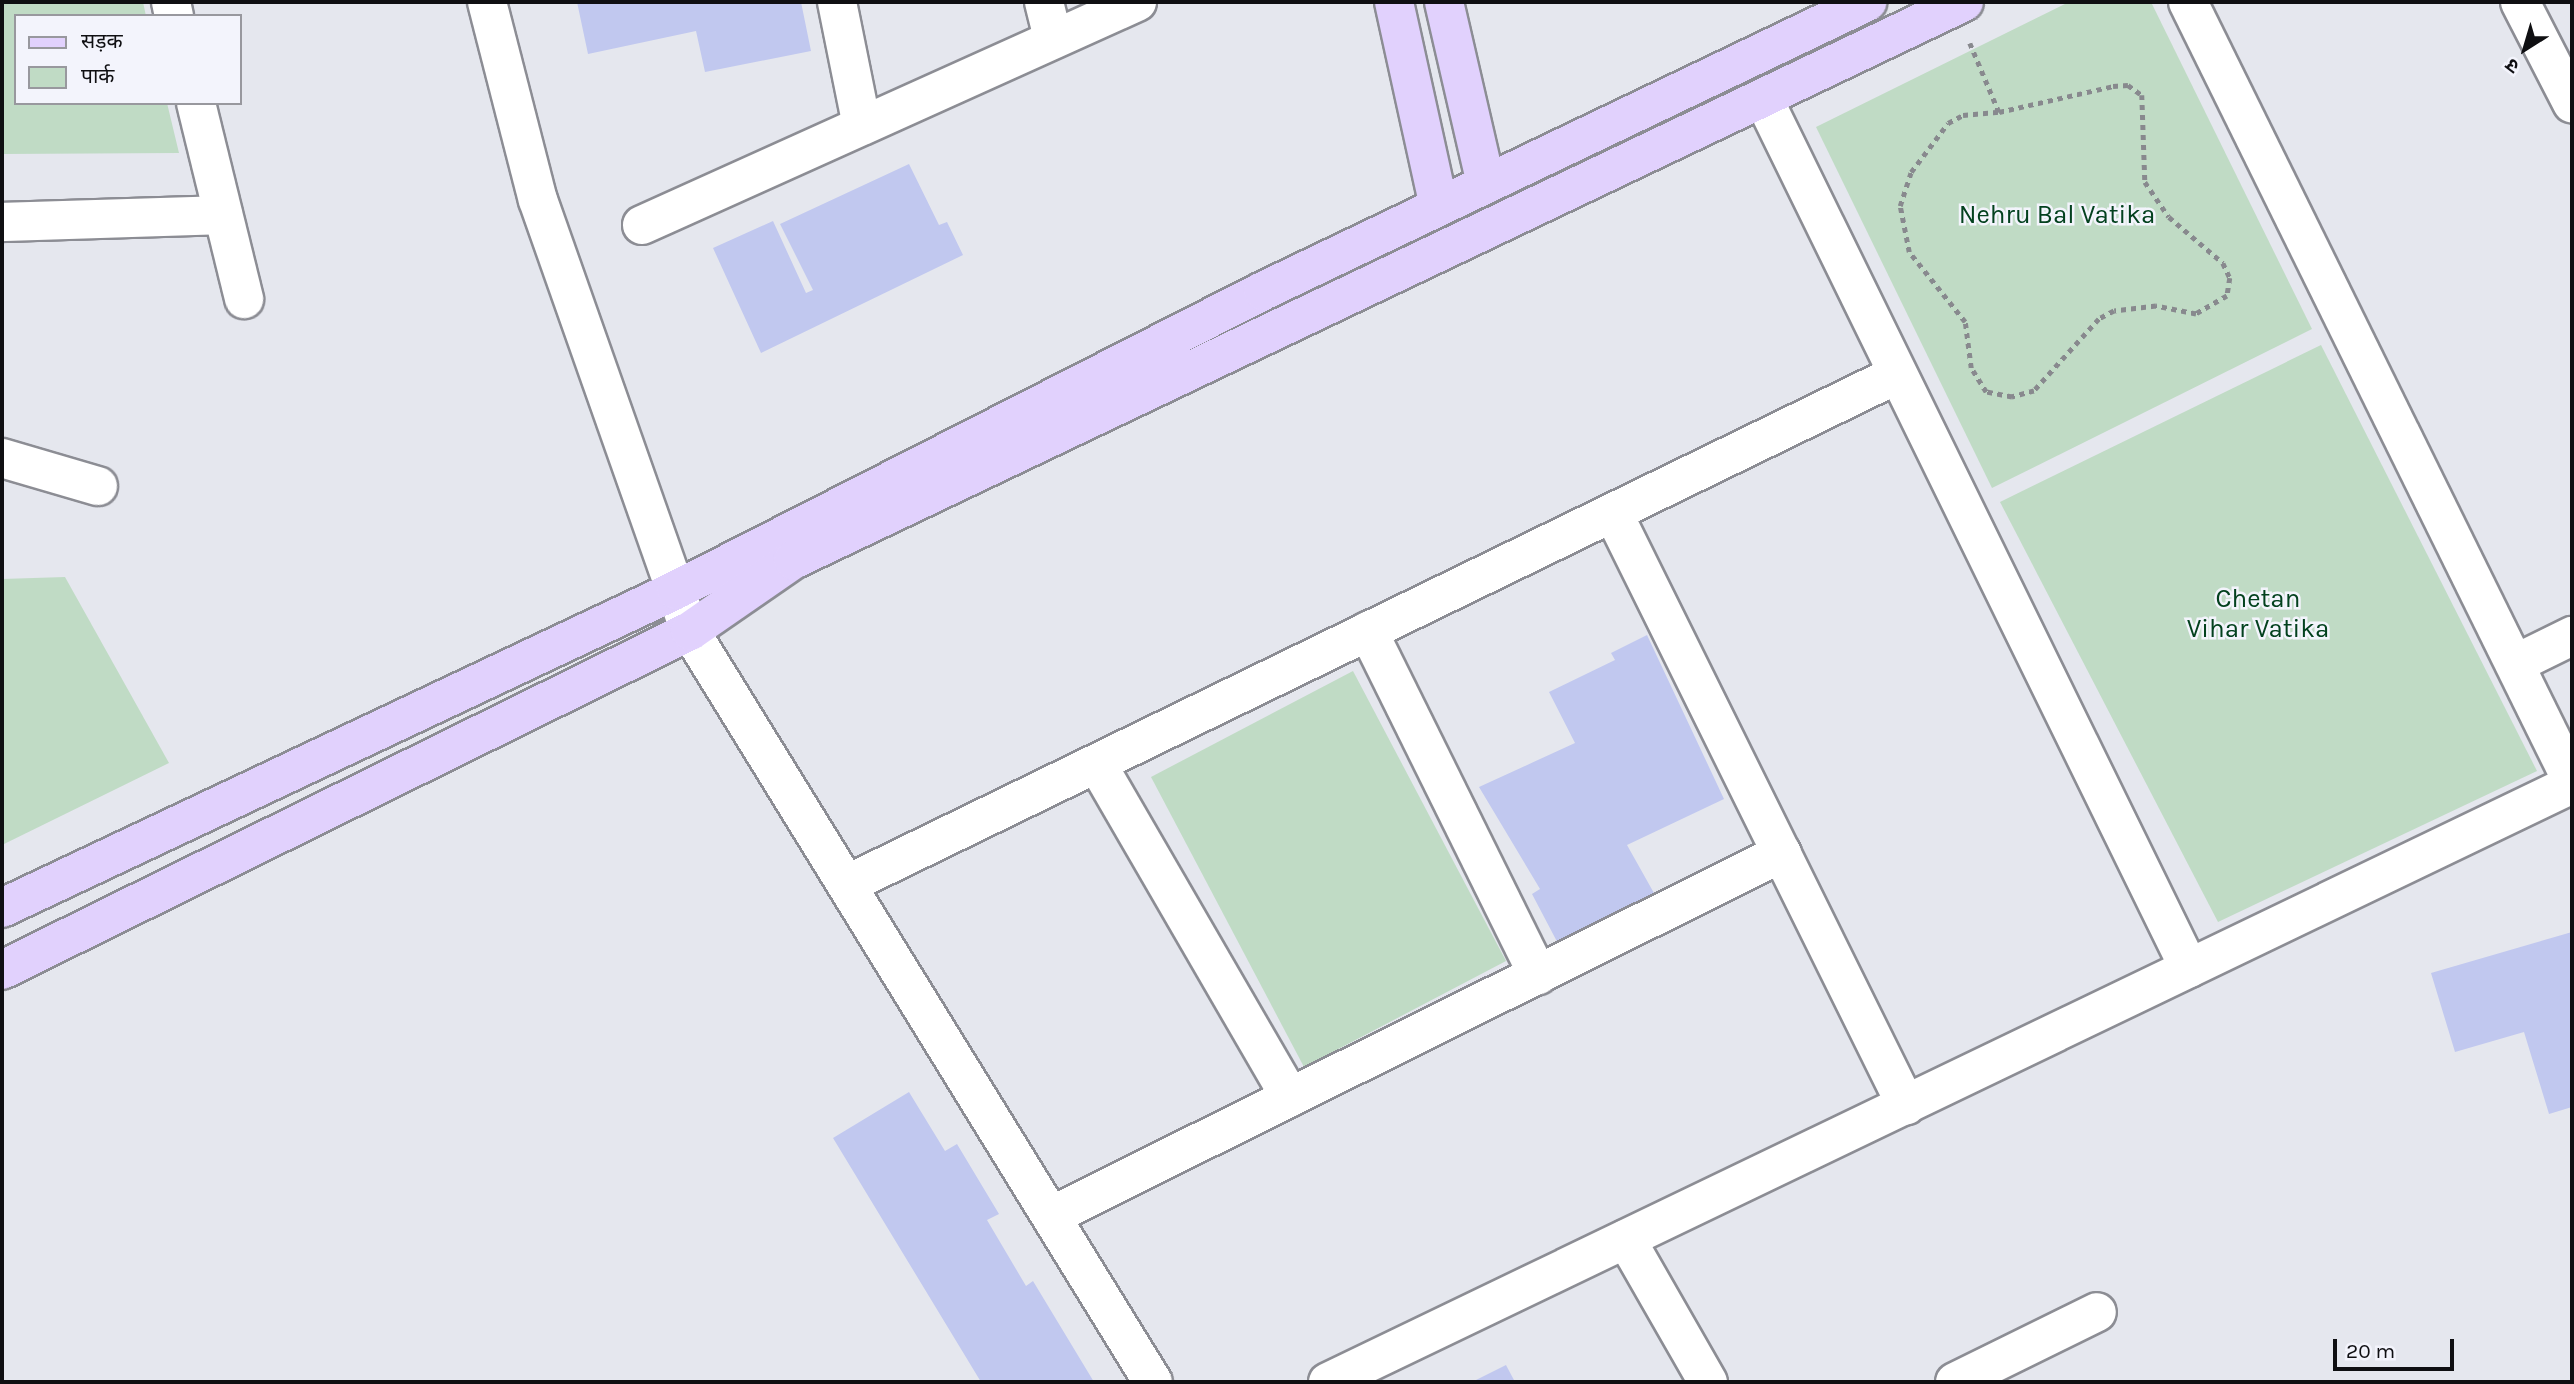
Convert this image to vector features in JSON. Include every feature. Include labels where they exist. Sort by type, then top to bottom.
[{"type":"main road","points":[[1394,2],[1439,206]]},
{"type":"main road","points":[[1444,2],[1486,184]]},
{"type":"main road","points":[[2,908],[676,590],[1439,206],[1867,2]]},
{"type":"main road","points":[[2,970],[690,631],[793,560],[1964,2]]},
{"type":"street","points":[[487,2],[538,200],[690,631],[1153,1382]]},
{"type":"street","points":[[837,2],[862,126]]},
{"type":"street","points":[[1044,2],[1053,39]]},
{"type":"street","points":[[642,225],[1137,2]]},
{"type":"street","points":[[1328,1382],[2572,783],[2188,2]]},
{"type":"street","points":[[2520,2],[2572,103]]},
{"type":"street","points":[[1763,98],[2189,968]]},
{"type":"street","points":[[196,105],[244,299]]},
{"type":"street","points":[[1486,184],[1497,224]]},
{"type":"street","points":[[1439,206],[1450,246]]},
{"type":"street","points":[[2,222],[223,215]]},
{"type":"street","points":[[848,884],[1898,374]]},
{"type":"street","points":[[2,458],[98,486]]},
{"type":"street","points":[[1613,513],[1906,1105]]},
{"type":"street","points":[[1368,632],[1538,975]]},
{"type":"street","points":[[2515,664],[2572,636]]},
{"type":"street","points":[[1097,764],[1290,1097]]},
{"type":"street","points":[[1051,1216],[1782,853]]},
{"type":"street","points":[[1626,1239],[1708,1382]]},
{"type":"street","points":[[1967,1380],[2097,1312]]},
{"type":"path","points":[[1972,49],[1999,112]]},
{"type":"path","points":[[2128,85],[2142,95],[2145,181],[2169,217],[2223,263],[2230,278],[2227,296],[2196,314],[2156,306],[2114,311],[2099,319],[2034,391],[2012,397],[1986,391],[1971,368],[1965,322],[1909,252],[1900,206],[1911,172],[1948,123],[1999,112],[2113,86],[2128,85]]},
{"type":"green space","points":[[2,2],[143,2],[146,14],[14,14],[14,105],[167,105],[179,153],[2,154]]},
{"type":"green space","name":"Nehru Bal Vatika","points":[[2069,2],[2151,2],[2312,329],[1992,488],[1816,127]]},
{"type":"green space","name":"Chetan Vihar Vatika","points":[[2321,345],[2537,771],[2218,922],[2000,502]]},
{"type":"green space","points":[[65,577],[169,763],[2,845],[2,579]]},
{"type":"green space","points":[[1353,671],[1506,961],[1304,1067],[1151,777]]},
{"type":"building","points":[[577,2],[801,2],[811,51],[705,72],[696,31],[588,54]]},
{"type":"building","points":[[909,164],[939,225],[947,222],[963,255],[761,353],[713,248],[773,221],[806,293],[813,290],[780,224]]},
{"type":"building","points":[[1647,635],[1724,799],[1627,845],[1659,902],[1563,953],[1532,894],[1540,889],[1479,787],[1575,743],[1549,692],[1615,660],[1611,653]]},
{"type":"building","points":[[2572,932],[2572,1107],[2549,1114],[2524,1032],[2455,1052],[2431,973]]},
{"type":"building","points":[[909,1092],[945,1151],[957,1144],[999,1214],[987,1220],[1026,1286],[1033,1281],[1094,1382],[981,1382],[833,1138]]},
{"type":"building","points":[[1506,1365],[1515,1382],[1472,1382]]}]
